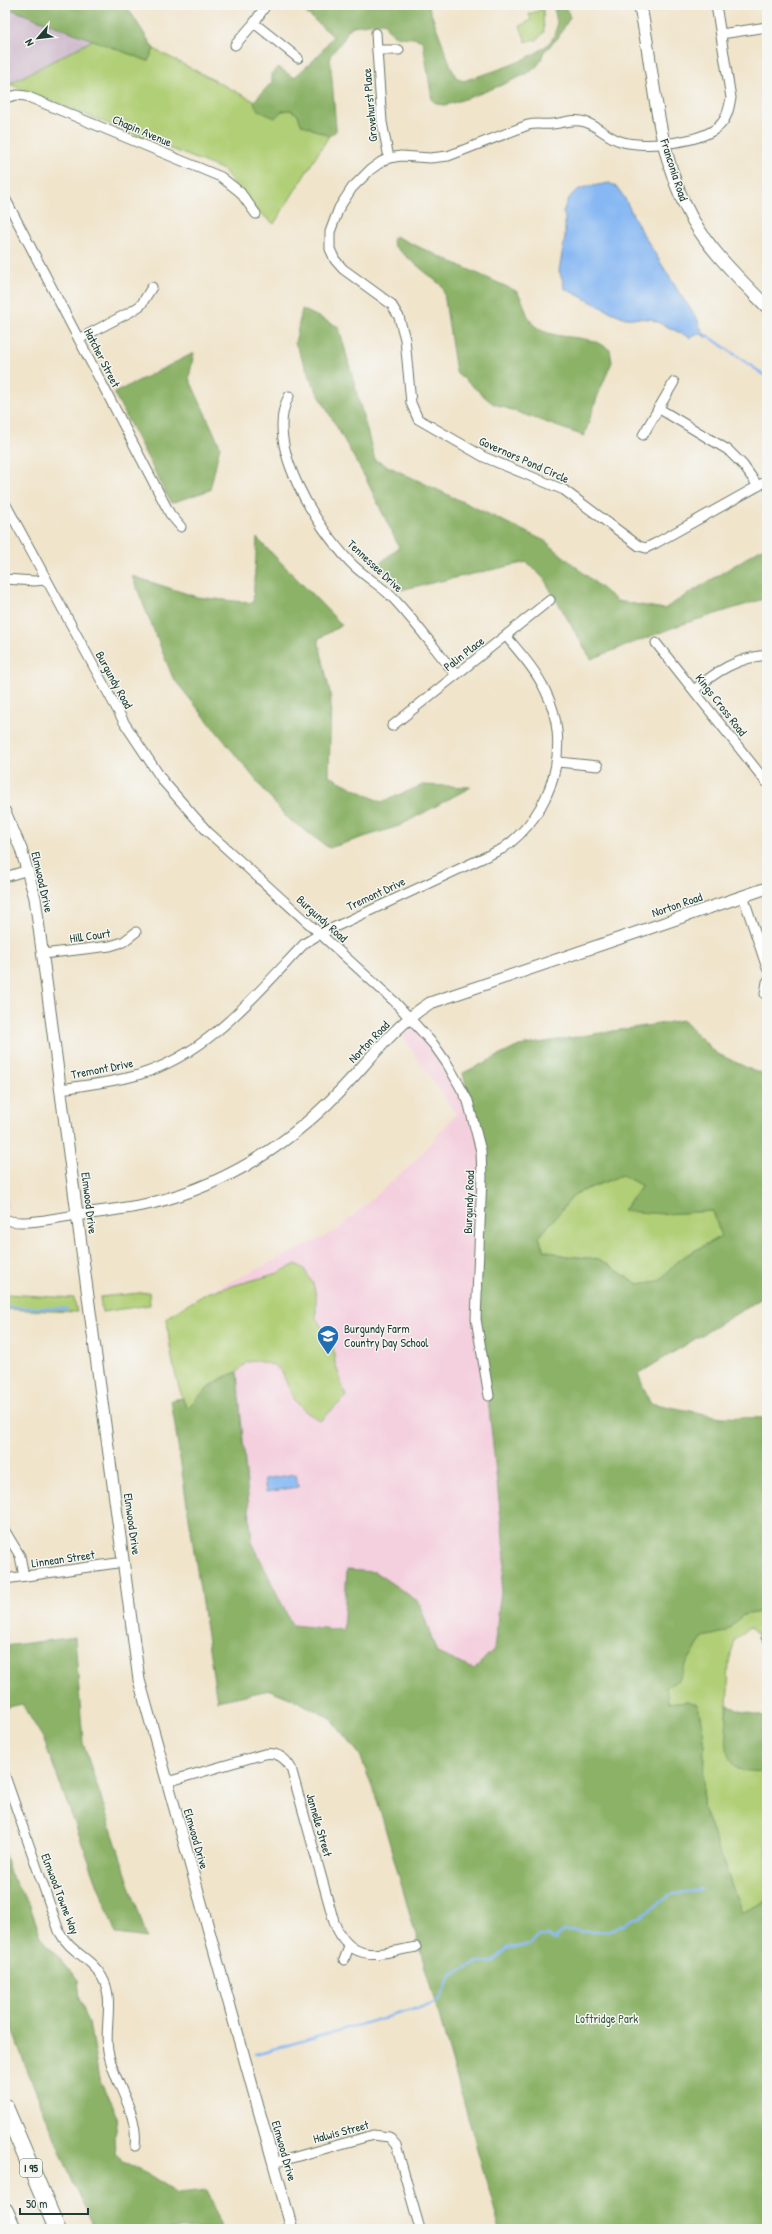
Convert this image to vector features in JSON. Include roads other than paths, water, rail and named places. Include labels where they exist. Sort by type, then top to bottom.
[{"type":"highway","name":"I 95","points":[[5,2107],[57,2229]]},
{"type":"highway","points":[[5,2211],[13,2229]]},
{"type":"main road","name":"Franconia Road","points":[[640,5],[664,142],[676,184],[698,228],[725,263],[767,307]]},
{"type":"street","points":[[234,45],[254,23],[266,5]]},
{"type":"street","name":"Governors Pond Circle","points":[[716,5],[731,98],[728,113],[722,123],[706,136],[695,139],[630,144],[614,140],[585,121],[572,120],[551,125],[537,123],[528,125],[439,158],[406,156],[389,158],[370,170],[352,188],[339,208],[330,232],[330,249],[335,260],[343,269],[390,304],[398,316],[405,339],[411,403],[418,419],[484,457],[564,490],[632,541],[646,548],[767,481]]},
{"type":"street","points":[[254,23],[298,58]]},
{"type":"street","points":[[721,34],[767,27]]},
{"type":"street","name":"Grovehurst Place","points":[[376,33],[382,122],[389,158]]},
{"type":"street","points":[[377,50],[399,50]]},
{"type":"street","name":"Chapin Avenue","points":[[5,98],[18,95],[26,96],[221,177],[240,192],[256,214]]},
{"type":"street","name":"Hatcher Street","points":[[5,198],[170,514],[181,527]]},
{"type":"street","points":[[79,339],[132,312],[141,305],[152,287]]},
{"type":"street","points":[[643,435],[674,382]]},
{"type":"street","name":"Tennessee Drive","points":[[289,396],[283,411],[281,425],[290,462],[305,501],[320,526],[350,563],[392,598],[456,675]]},
{"type":"street","points":[[658,408],[728,450],[743,465],[758,486]]},
{"type":"street","name":"Burgundy Road","points":[[5,503],[45,580],[125,724],[162,781],[207,831],[410,1018],[448,1065],[468,1101],[481,1151],[482,1177],[476,1319],[489,1396]]},
{"type":"street","points":[[5,578],[34,581],[45,580]]},
{"type":"street","name":"Palin Place","points":[[392,726],[550,600]]},
{"type":"street","name":"Tremont Drive","points":[[61,1089],[139,1075],[165,1065],[190,1052],[228,1023],[305,943],[320,934],[510,843],[526,827],[538,811],[551,784],[558,762],[557,734],[551,703],[538,677],[506,636]]},
{"type":"street","name":"Kings Cross Road","points":[[656,643],[767,783]]},
{"type":"street","points":[[694,690],[731,664],[754,657],[767,655]]},
{"type":"street","points":[[558,762],[598,766]]},
{"type":"street","name":"Elmwood Drive","points":[[5,812],[21,849],[35,898],[139,1680],[292,2229]]},
{"type":"street","points":[[5,877],[28,870]]},
{"type":"street","name":"Norton Road","points":[[5,1219],[23,1221],[130,1207],[172,1198],[212,1184],[250,1164],[282,1143],[315,1116],[410,1018],[423,1007],[438,1000],[767,888]]},
{"type":"street","points":[[743,896],[767,968]]},
{"type":"street","name":"Hill Court","points":[[43,954],[110,946],[123,942],[136,932]]},
{"type":"street","points":[[766,994],[767,982]]},
{"type":"street","points":[[5,1531],[20,1556],[24,1576]]},
{"type":"street","name":"Linnean Street","points":[[5,1579],[124,1562]]},
{"type":"street","name":"Jannelle Street","points":[[167,1782],[264,1754],[272,1753],[283,1757],[291,1768],[334,1922],[349,1947]]},
{"type":"street","name":"Elmwood Towne Way","points":[[5,1776],[59,1931],[71,1948],[97,1969],[105,1984],[108,2000],[108,2051],[114,2074],[135,2120],[137,2133],[135,2146]]},
{"type":"street","points":[[344,1960],[349,1947],[367,1954],[379,1954],[416,1947]]},
{"type":"street","name":"Halwis Street","points":[[274,2163],[373,2135],[389,2137],[396,2145],[420,2229]]},
{"type":"water","points":[[609,183],[616,186],[624,197],[640,229],[680,294],[698,320],[699,325],[707,338],[701,334],[696,334],[691,338],[651,319],[626,318],[564,288],[559,271],[565,237],[565,217],[563,213],[566,204],[570,197],[580,189]]},
{"type":"water","points":[[296,1474],[298,1487],[266,1492],[264,1479]]},
{"type":"waterway","points":[[707,335],[767,377]]},
{"type":"waterway","points":[[5,1307],[67,1309]]},
{"type":"waterway","points":[[256,2054],[429,2005],[438,2001],[452,1974],[479,1962],[493,1962],[508,1948],[530,1945],[538,1936],[547,1936],[554,1940],[564,1931],[600,1932],[614,1929],[626,1924],[632,1919],[641,1917],[670,1895],[701,1889]]},
{"type":"place","name":"Burgundy Farm Country Day School","points":[[328,1356]]},
{"type":"park label","name":"Loftridge Park","points":[[607,2019]]}]
